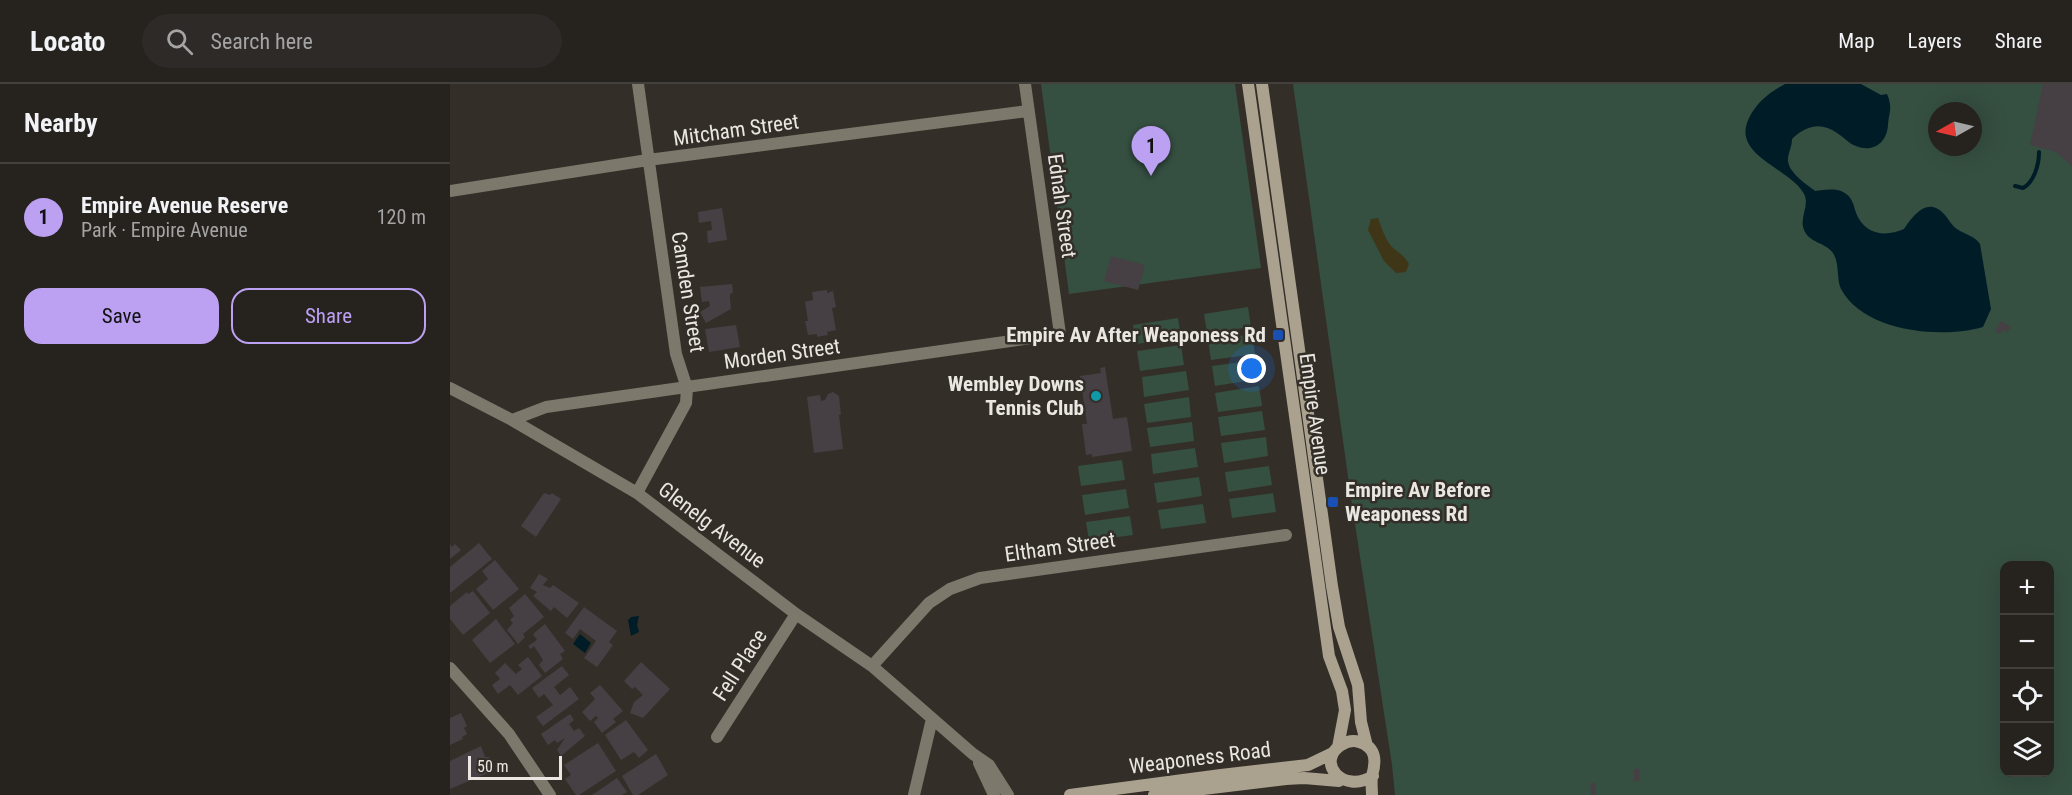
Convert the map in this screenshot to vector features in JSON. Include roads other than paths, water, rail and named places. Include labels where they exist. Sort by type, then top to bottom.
[{"type":"main road","name":"Empire Avenue","points":[[1248,84],[1329,656],[1342,691],[1345,710],[1331,768],[1344,787]]},
{"type":"main road","name":"Empire Avenue","points":[[1262,84],[1332,586],[1339,627],[1358,685],[1361,722],[1367,746],[1375,757],[1372,795]]},
{"type":"main road","points":[[1336,750],[1352,741],[1367,746]]},
{"type":"main road","name":"Weaponess Road","points":[[1070,795],[1308,765],[1336,750]]},
{"type":"main road","points":[[1344,787],[1355,787],[1365,783],[1372,776]]},
{"type":"main road","name":"Weaponess Road","points":[[1154,795],[1304,778],[1344,787]]},
{"type":"street","name":"Camden Street","points":[[638,84],[676,354],[687,388]]},
{"type":"street","name":"Ednah Street","points":[[1025,84],[1060,334]]},
{"type":"street","name":"Mitcham Street","points":[[450,191],[648,160],[1028,111]]},
{"type":"street","name":"Morden Street","points":[[512,420],[546,407],[1060,334]]},
{"type":"street","points":[[637,493],[687,404],[687,388]]},
{"type":"street","name":"Glenelg Avenue","points":[[451,390],[512,420],[637,493],[796,614],[872,666],[973,754],[989,765],[1008,795]]},
{"type":"street","name":"Eltham Street","points":[[872,666],[929,603],[950,589],[980,578],[1286,535]]},
{"type":"street","name":"Fell Place","points":[[717,737],[796,614]]},
{"type":"street","points":[[450,668],[509,734],[550,795]]},
{"type":"street","points":[[914,795],[932,719]]},
{"type":"street","name":"Glenelg Avenue","points":[[973,754],[984,770],[994,795]]},
{"type":"water","points":[[1785,84],[1861,84],[1881,95],[1887,94],[1890,106],[1887,131],[1878,145],[1862,148],[1851,144],[1831,129],[1819,126],[1808,128],[1792,139],[1788,158],[1790,168],[1797,177],[1815,191],[1837,190],[1847,194],[1863,225],[1873,231],[1892,233],[1904,229],[1916,213],[1932,207],[1944,214],[1957,229],[1975,239],[1980,244],[1991,309],[1983,327],[1946,332],[1905,329],[1867,315],[1852,303],[1841,289],[1833,253],[1827,247],[1811,239],[1805,232],[1803,223],[1805,196],[1789,177],[1765,161],[1748,143],[1745,131],[1752,112],[1764,98]]},
{"type":"water","points":[[639,616],[637,625],[639,632],[631,636],[628,620]]},
{"type":"water","points":[[580,634],[591,643],[585,653],[573,644]]},
{"type":"waterway","points":[[2015,186],[2023,188],[2030,182],[2037,168],[2039,152]]},
{"type":"place","name":"Empire Avenue Reserve","points":[[1151,176]]},
{"type":"place","name":"Empire Av After Weaponess Rd","points":[[1278,335]]},
{"type":"place","name":"Wembley Downs Tennis Club","points":[[1096,396]]},
{"type":"place","name":"Empire Av Before Weaponess Rd","points":[[1333,502]]}]
